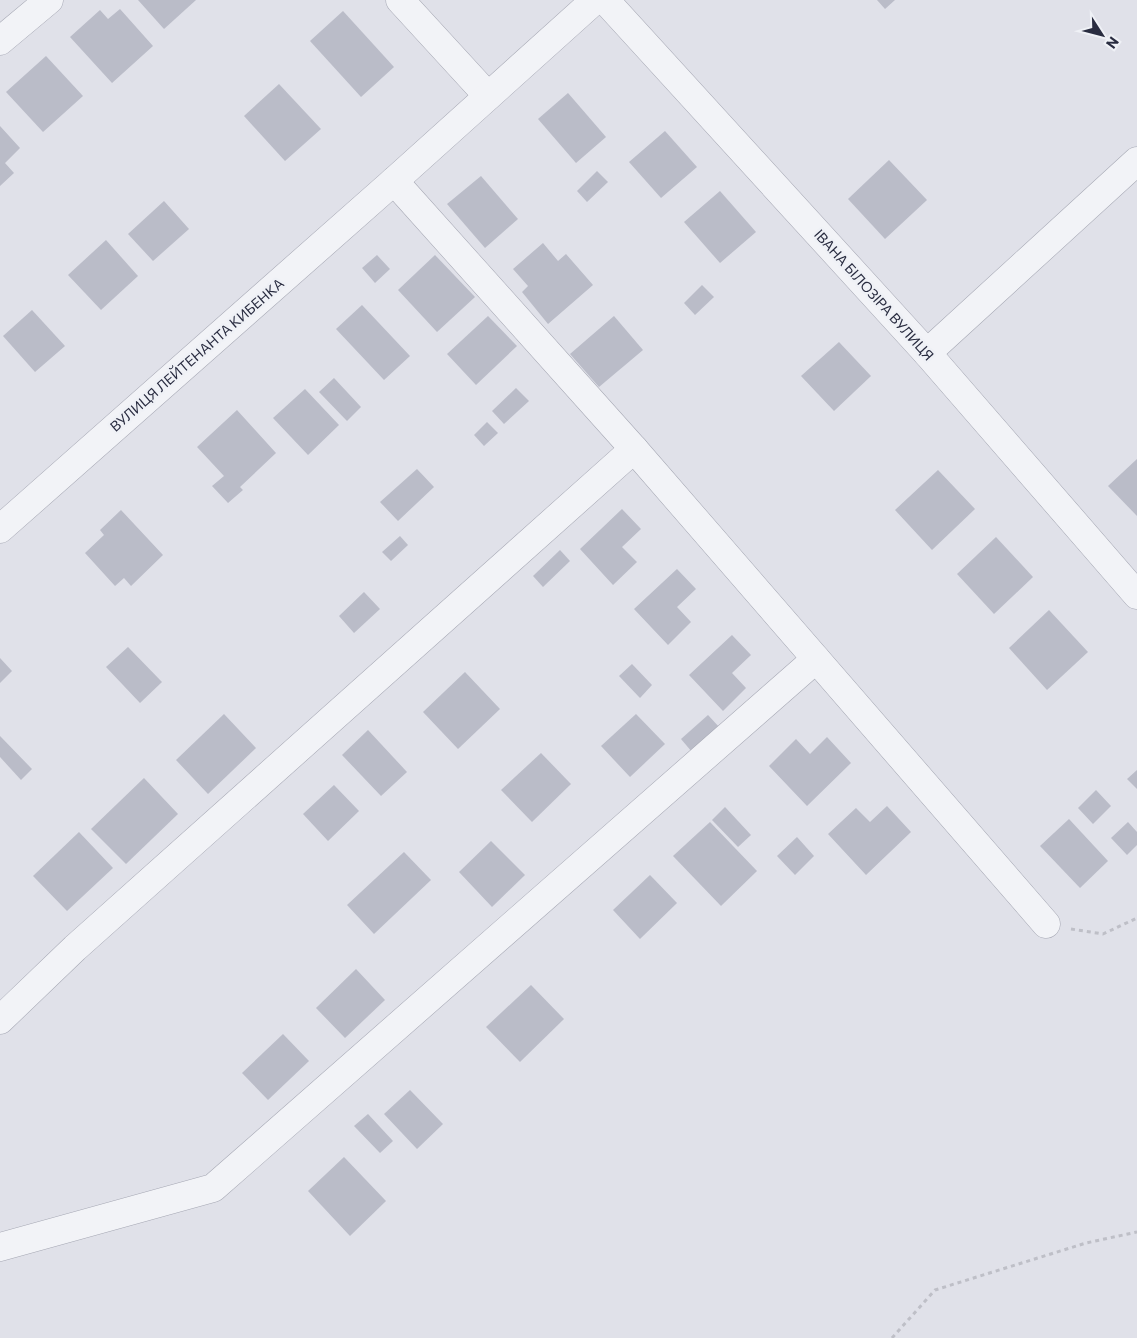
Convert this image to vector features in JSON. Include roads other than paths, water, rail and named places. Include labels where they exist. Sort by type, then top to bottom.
[{"type":"street","points":[[0,42],[48,0]]},
{"type":"street","points":[[400,0],[488,96],[595,0]]},
{"type":"street","name":"ІВАНА БІЛОЗІРА ВУЛИЦЯ","points":[[605,0],[928,353],[1137,595]]},
{"type":"street","name":"ВУЛИЦЯ ЛЕЙТЕНАНТА КИБЕНКА","points":[[0,529],[488,96]]},
{"type":"street","points":[[928,353],[1137,161]]},
{"type":"street","points":[[394,181],[634,449],[1046,924]]},
{"type":"street","points":[[0,1020],[75,948],[634,449]]},
{"type":"street","points":[[0,1247],[213,1188],[816,659]]}]
